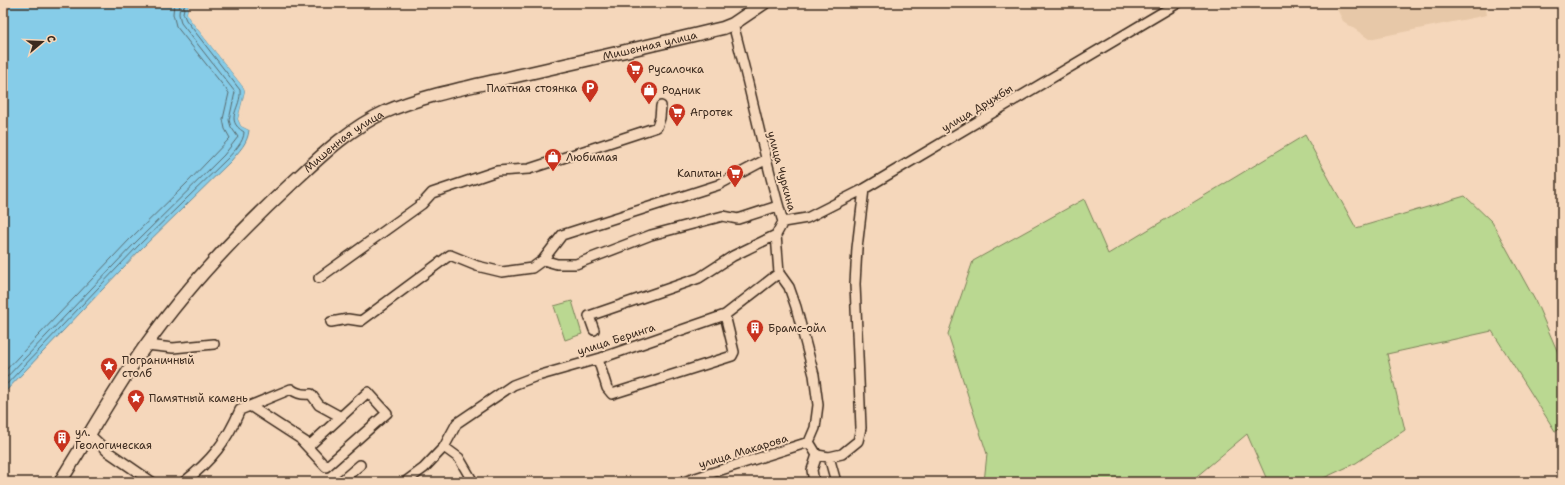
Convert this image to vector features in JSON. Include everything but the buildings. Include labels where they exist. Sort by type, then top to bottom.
[{"type":"main road","name":"Мишенная улица","points":[[60,482],[89,434],[147,345],[199,276],[228,244],[330,148],[352,130],[405,104],[594,57],[646,47],[733,24],[764,3]]},
{"type":"street","name":"улица Дружбы","points":[[783,222],[807,218],[864,189],[1178,3]]},
{"type":"street","name":"улица Чуркина","points":[[733,24],[747,78],[765,160],[783,222],[776,234]]},
{"type":"street","points":[[319,278],[422,204],[432,192],[497,171],[529,169],[657,127],[660,118],[661,106]]},
{"type":"street","points":[[332,322],[348,319],[360,322],[450,255],[478,266],[502,272],[532,268],[543,260],[562,235],[718,185],[765,160]]},
{"type":"street","points":[[594,330],[589,316],[699,278],[733,256],[776,234],[778,273],[788,287],[796,307],[814,375],[818,405],[815,428],[809,442],[817,455],[829,458],[842,454],[858,441],[861,428],[855,284],[857,248],[864,189]]},
{"type":"street","points":[[543,260],[557,264],[576,264],[651,235],[723,216],[738,219],[778,206]]},
{"type":"street","name":"улица Беринга","points":[[444,448],[458,423],[514,385],[534,377],[598,359],[725,315],[778,273]]},
{"type":"street","points":[[598,359],[607,388],[612,394],[732,356],[734,352],[725,315]]},
{"type":"street","points":[[147,345],[173,348],[214,344]]},
{"type":"street","points":[[184,482],[216,453],[233,427],[240,410],[291,389],[307,395],[311,394],[319,405],[341,417]]},
{"type":"street","points":[[250,406],[310,445],[368,392],[387,413],[326,467],[302,440]]},
{"type":"street","points":[[89,434],[107,451],[152,482]]},
{"type":"street","name":"улица Макарова","points":[[683,482],[809,442]]},
{"type":"street","points":[[405,482],[424,468],[444,448],[459,458],[473,482]]},
{"type":"street","points":[[814,482],[812,470],[817,455]]},
{"type":"street","points":[[829,458],[836,482]]},
{"type":"street","points":[[340,482],[360,465]]},
{"type":"shaded area","points":[[1334,3],[1485,3],[1487,15],[1369,39],[1343,21]]},
{"type":"green space","points":[[1305,135],[1356,228],[1465,196],[1492,222],[1536,302],[1562,362],[1562,430],[1555,431],[1492,331],[1387,354],[1405,430],[1356,463],[1315,482],[1268,482],[1247,434],[1190,482],[984,482],[987,454],[948,334],[973,261],[1084,199],[1108,254]]},
{"type":"green space","points":[[572,301],[582,334],[565,340],[554,306]]},
{"type":"water","points":[[3,3],[189,3],[187,13],[189,18],[244,88],[245,91],[238,119],[241,126],[249,130],[245,143],[231,161],[141,249],[3,394]]},
{"type":"pier","points":[[189,3],[191,3],[191,17],[245,87],[247,92],[240,119],[242,124],[250,128],[249,130],[241,126],[238,119],[245,91],[244,88],[189,18],[187,13]]},
{"type":"place","name":"Русалочка","points":[[635,84]]},
{"type":"place","name":"Платная стоянка","points":[[590,103]]},
{"type":"place","name":"Родник","points":[[649,105]]},
{"type":"place","name":"Агротек","points":[[677,127]]},
{"type":"place","name":"Любимая","points":[[553,172]]},
{"type":"place","name":"Капитан","points":[[735,188]]},
{"type":"place","name":"Брамс-ойл","points":[[755,343]]},
{"type":"place","name":"Пограничный столб","points":[[109,381]]},
{"type":"place","name":"Памятный камень","points":[[136,413]]},
{"type":"place","name":"ул. Геологическая","points":[[62,453]]}]
